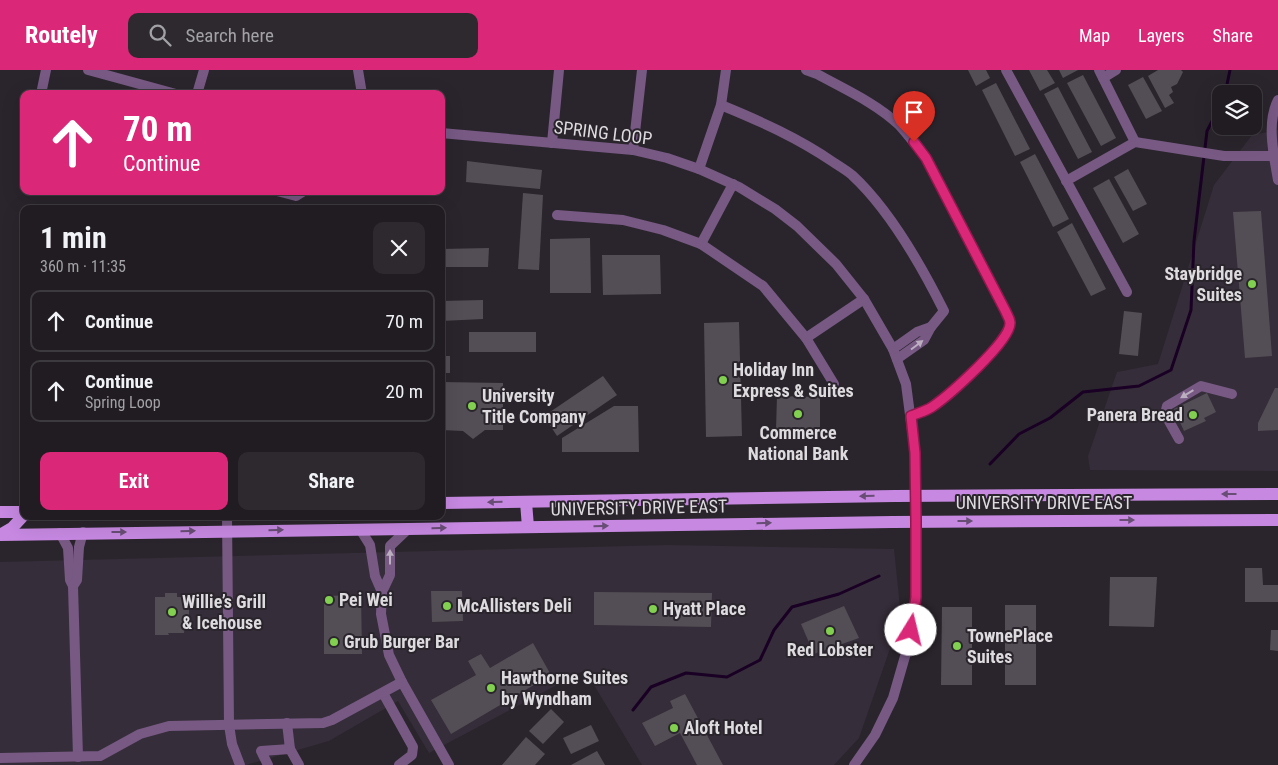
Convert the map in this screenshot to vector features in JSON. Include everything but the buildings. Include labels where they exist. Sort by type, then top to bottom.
[{"type":"main road","name":"UNIVERSITY DRIVE EAST","points":[[445,503],[916,496],[1278,494]]},
{"type":"main road","points":[[526,502],[528,527]]},
{"type":"main road","points":[[0,512],[20,512]]},
{"type":"main road","points":[[0,534],[12,528],[20,520]]},
{"type":"main road","name":"UNIVERSITY DRIVE EAST","points":[[0,534],[916,521],[1278,520]]},
{"type":"street","points":[[42,90],[46,70]]},
{"type":"street","points":[[88,70],[161,90]]},
{"type":"street","points":[[199,90],[204,70]]},
{"type":"street","points":[[358,70],[361,90]]},
{"type":"street","points":[[552,143],[559,70]]},
{"type":"street","points":[[633,150],[642,70]]},
{"type":"street","points":[[699,169],[721,105],[726,70]]},
{"type":"street","points":[[806,70],[843,88],[881,111],[898,124],[914,142],[926,158],[1010,323],[1008,332],[998,345],[972,372],[931,408],[911,416]]},
{"type":"street","points":[[1006,70],[1127,292]]},
{"type":"street","points":[[1116,70],[1101,74],[1135,142]]},
{"type":"street","points":[[1278,100],[1274,108],[1272,123],[1278,180]]},
{"type":"street","points":[[721,105],[786,133],[817,150],[851,175],[873,198],[892,224],[929,282],[944,311],[931,327],[917,332],[895,354]]},
{"type":"street","name":"SPRING LOOP","points":[[445,133],[633,150],[667,158],[699,169],[733,184],[775,209],[797,226],[836,264],[864,299],[895,354],[906,384],[915,453],[916,597],[908,646],[893,698],[875,735],[854,765]]},
{"type":"street","points":[[1066,181],[1135,142],[1224,156],[1276,157]]},
{"type":"street","points":[[701,244],[733,184]]},
{"type":"street","points":[[557,215],[623,220],[663,230],[701,244],[763,286],[806,338],[834,384]]},
{"type":"street","points":[[806,338],[864,299]]},
{"type":"street","points":[[1179,439],[1165,414],[1167,406],[1202,386],[1232,394]]},
{"type":"street","points":[[228,520],[229,725],[232,744],[240,765]]},
{"type":"street","points":[[409,528],[390,546],[390,575],[382,592],[381,614],[389,655],[448,765]]},
{"type":"street","points":[[360,529],[370,545],[375,576],[382,592]]},
{"type":"street","points":[[73,586],[77,580],[79,547],[84,532]]},
{"type":"street","points":[[60,533],[68,548],[70,580],[73,586],[78,757]]},
{"type":"street","points":[[0,758],[100,756],[140,734],[156,728],[169,726],[323,723],[402,682]]},
{"type":"street","points":[[383,693],[413,747],[412,755],[399,765]]},
{"type":"street","points":[[287,723],[290,749],[299,765]]},
{"type":"street","points":[[268,765],[261,751],[290,749]]},
{"type":"shaded area","points":[[1278,130],[1278,471],[1090,470],[1088,456],[1117,372],[1158,364],[1214,185],[1252,135],[1262,135],[1262,133]]},
{"type":"shaded area","points":[[669,545],[894,549],[901,617],[859,738],[834,765],[642,765],[585,670],[429,753],[398,701],[329,741],[246,765],[0,765],[0,562]]},
{"type":"waterway","points":[[1227,85],[1230,70]]},
{"type":"waterway","points":[[990,464],[1019,434],[1050,418],[1083,392],[1139,386],[1171,370],[1191,310],[1194,241],[1207,131],[1212,121]]},
{"type":"waterway","points":[[633,710],[651,687],[686,673],[727,677],[760,660],[774,630],[792,607],[839,594],[879,576]]},
{"type":"place","name":"Staybridge Suites","points":[[1252,284]]},
{"type":"place","name":"Holiday Inn Express & Suites","points":[[723,380]]},
{"type":"place","name":"University Title Company","points":[[472,406]]},
{"type":"place","name":"Commerce National Bank","points":[[798,414]]},
{"type":"place","name":"Panera Bread","points":[[1193,415]]},
{"type":"place","name":"Pei Wei","points":[[329,600]]},
{"type":"place","name":"McAllisters Deli","points":[[447,606]]},
{"type":"place","name":"Hyatt Place","points":[[653,609]]},
{"type":"place","name":"Willie’s Grill & Icehouse","points":[[172,612]]},
{"type":"place","name":"Red Lobster","points":[[830,631]]},
{"type":"place","name":"Grub Burger Bar","points":[[334,642]]},
{"type":"place","name":"TownePlace Suites","points":[[957,646]]},
{"type":"place","name":"Hawthorne Suites by Wyndham","points":[[491,688]]},
{"type":"place","name":"Aloft Hotel","points":[[674,728]]},
{"type":"route","points":[[911,630],[916,597],[915,453],[911,416],[931,408],[966,378],[998,345],[1008,332],[1010,323],[926,158],[914,142]]}]
